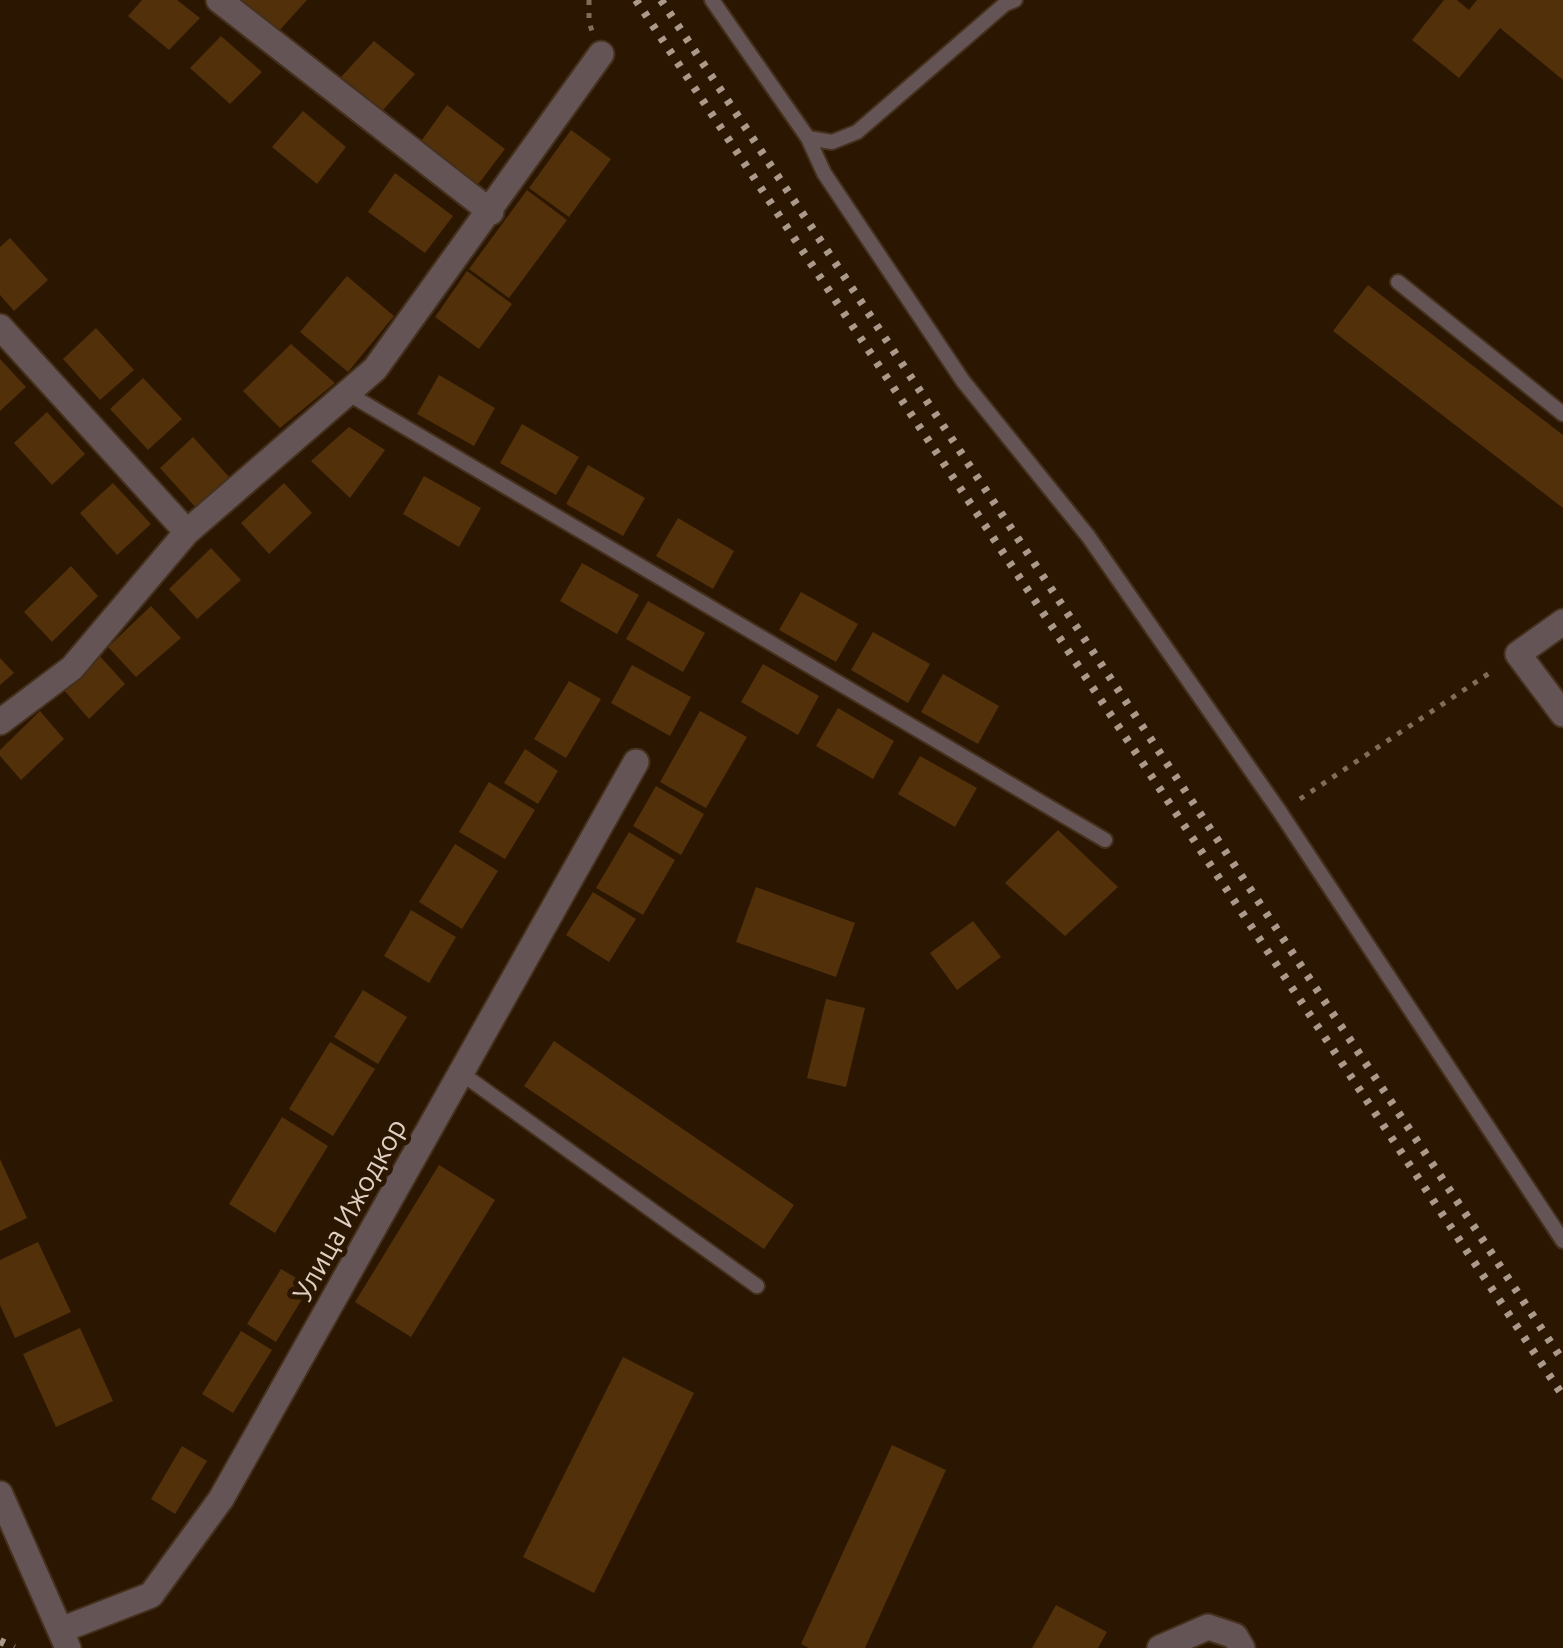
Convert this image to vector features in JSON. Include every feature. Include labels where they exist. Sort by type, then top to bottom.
[{"type":"street","points":[[218,0],[491,212]]},
{"type":"street","points":[[0,722],[72,668],[187,532],[375,368],[491,212],[601,54]]},
{"type":"street","points":[[0,327],[187,532]]},
{"type":"street","points":[[1563,622],[1518,654],[1563,714]]},
{"type":"street","name":"Улица Ижодкор","points":[[64,1639],[151,1594],[221,1500],[636,762]]},
{"type":"street","points":[[0,1494],[64,1639]]},
{"type":"street","points":[[1160,1648],[1208,1627],[1234,1636],[1242,1648]]},
{"type":"lane","points":[[712,0],[808,138],[824,173],[963,380],[1088,536],[1280,812],[1563,1241]]},
{"type":"lane","points":[[808,138],[832,142],[857,132],[1015,0]]},
{"type":"lane","points":[[1398,282],[1563,414]]},
{"type":"lane","points":[[347,393],[1105,840]]},
{"type":"lane","points":[[461,1073],[757,1286]]},
{"type":"path","points":[[1280,812],[1518,654]]},
{"type":"building","points":[[142,0],[177,0],[200,18],[169,50],[128,16]]},
{"type":"building","points":[[238,0],[307,0],[278,32]]},
{"type":"building","points":[[1444,0],[1457,0],[1469,10],[1477,0],[1563,0],[1563,80],[1500,28],[1459,78],[1412,40]]},
{"type":"building","points":[[221,36],[262,72],[230,104],[190,68]]},
{"type":"building","points":[[374,41],[415,74],[383,110],[341,77]]},
{"type":"building","points":[[447,105],[505,149],[476,187],[419,144]]},
{"type":"building","points":[[303,111],[346,147],[317,184],[272,147]]},
{"type":"building","points":[[571,130],[611,159],[569,217],[529,188]]},
{"type":"building","points":[[395,173],[453,216],[425,253],[368,212]]},
{"type":"building","points":[[527,190],[567,220],[509,298],[469,269]]},
{"type":"building","points":[[10,238],[48,280],[14,311],[0,295],[0,247]]},
{"type":"building","points":[[467,271],[512,304],[479,349],[435,317]]},
{"type":"building","points":[[347,276],[394,316],[348,372],[300,332]]},
{"type":"building","points":[[1368,285],[1563,435],[1563,508],[1333,331]]},
{"type":"building","points":[[96,328],[134,370],[100,400],[63,359]]},
{"type":"building","points":[[291,344],[335,383],[280,428],[243,391]]},
{"type":"building","points":[[0,359],[26,387],[0,411]]},
{"type":"building","points":[[439,375],[495,408],[474,446],[417,414]]},
{"type":"building","points":[[143,378],[182,419],[148,450],[110,409]]},
{"type":"building","points":[[47,412],[85,454],[52,485],[14,443]]},
{"type":"building","points":[[522,424],[579,457],[556,495],[500,463]]},
{"type":"building","points":[[349,427],[385,450],[350,498],[311,461]]},
{"type":"building","points":[[193,437],[231,479],[198,510],[160,468]]},
{"type":"building","points":[[588,465],[645,498],[623,536],[566,504]]},
{"type":"building","points":[[424,476],[481,508],[459,547],[403,514]]},
{"type":"building","points":[[113,483],[151,524],[117,555],[80,513]]},
{"type":"building","points":[[284,483],[312,513],[269,554],[241,523]]},
{"type":"building","points":[[678,518],[734,551],[713,589],[656,556]]},
{"type":"building","points":[[211,548],[241,580],[197,619],[169,589]]},
{"type":"building","points":[[582,563],[639,595],[617,634],[560,601]]},
{"type":"building","points":[[71,566],[98,596],[52,642],[24,612]]},
{"type":"building","points":[[801,592],[858,624],[836,662],[779,630]]},
{"type":"building","points":[[648,601],[705,633],[683,672],[626,639]]},
{"type":"building","points":[[151,606],[181,638],[136,677],[108,647]]},
{"type":"building","points":[[873,632],[930,664],[908,703],[851,670]]},
{"type":"building","points":[[99,655],[125,684],[89,719],[63,689]]},
{"type":"building","points":[[0,658],[14,673],[0,685]]},
{"type":"building","points":[[763,664],[819,696],[798,735],[741,702]]},
{"type":"building","points":[[632,665],[691,697],[670,736],[611,703]]},
{"type":"building","points":[[943,674],[999,706],[978,744],[921,712]]},
{"type":"building","points":[[569,681],[601,699],[566,758],[534,739]]},
{"type":"building","points":[[838,708],[894,741],[873,779],[816,746]]},
{"type":"building","points":[[40,711],[64,739],[21,780],[0,756],[0,750]]},
{"type":"building","points":[[700,711],[747,737],[706,808],[660,782]]},
{"type":"building","points":[[525,749],[558,771],[538,804],[504,783]]},
{"type":"building","points":[[920,756],[977,788],[955,827],[898,794]]},
{"type":"building","points":[[489,782],[535,810],[505,859],[459,832]]},
{"type":"building","points":[[656,786],[704,814],[681,855],[633,826]]},
{"type":"building","points":[[1058,830],[1118,887],[1065,936],[1005,883]]},
{"type":"building","points":[[629,832],[675,860],[643,915],[596,888]]},
{"type":"building","points":[[455,844],[498,871],[462,929],[419,902]]},
{"type":"building","points":[[756,887],[855,923],[836,977],[736,942]]},
{"type":"building","points":[[593,892],[636,919],[609,962],[566,935]]},
{"type":"building","points":[[411,910],[456,937],[429,983],[384,956]]},
{"type":"building","points":[[973,921],[1001,957],[957,990],[930,953]]},
{"type":"building","points":[[363,990],[407,1017],[378,1064],[334,1037]]},
{"type":"building","points":[[826,999],[865,1008],[846,1087],[807,1078]]},
{"type":"building","points":[[554,1041],[794,1205],[764,1249],[524,1086]]},
{"type":"building","points":[[330,1042],[375,1069],[333,1136],[289,1109]]},
{"type":"building","points":[[282,1117],[328,1146],[275,1233],[229,1204]]},
{"type":"building","points":[[0,1159],[27,1218],[0,1231]]},
{"type":"building","points":[[439,1165],[495,1200],[411,1337],[355,1302]]},
{"type":"building","points":[[38,1242],[71,1312],[15,1338],[0,1305],[0,1260]]},
{"type":"building","points":[[281,1269],[310,1286],[276,1342],[247,1324]]},
{"type":"building","points":[[80,1328],[113,1401],[56,1427],[23,1354]]},
{"type":"building","points":[[241,1331],[272,1350],[233,1413],[202,1394]]},
{"type":"building","points":[[623,1357],[694,1393],[594,1593],[523,1557]]},
{"type":"building","points":[[892,1445],[946,1470],[865,1648],[809,1648],[801,1644]]},
{"type":"building","points":[[182,1446],[207,1461],[175,1514],[151,1499]]},
{"type":"building","points":[[1056,1605],[1107,1632],[1098,1648],[1032,1648]]},
{"type":"railway","points":[[636,0],[1563,1396]]},
{"type":"railway","points":[[661,0],[1563,1361]]},
{"type":"railway","points":[[0,1641],[14,1648]]}]
